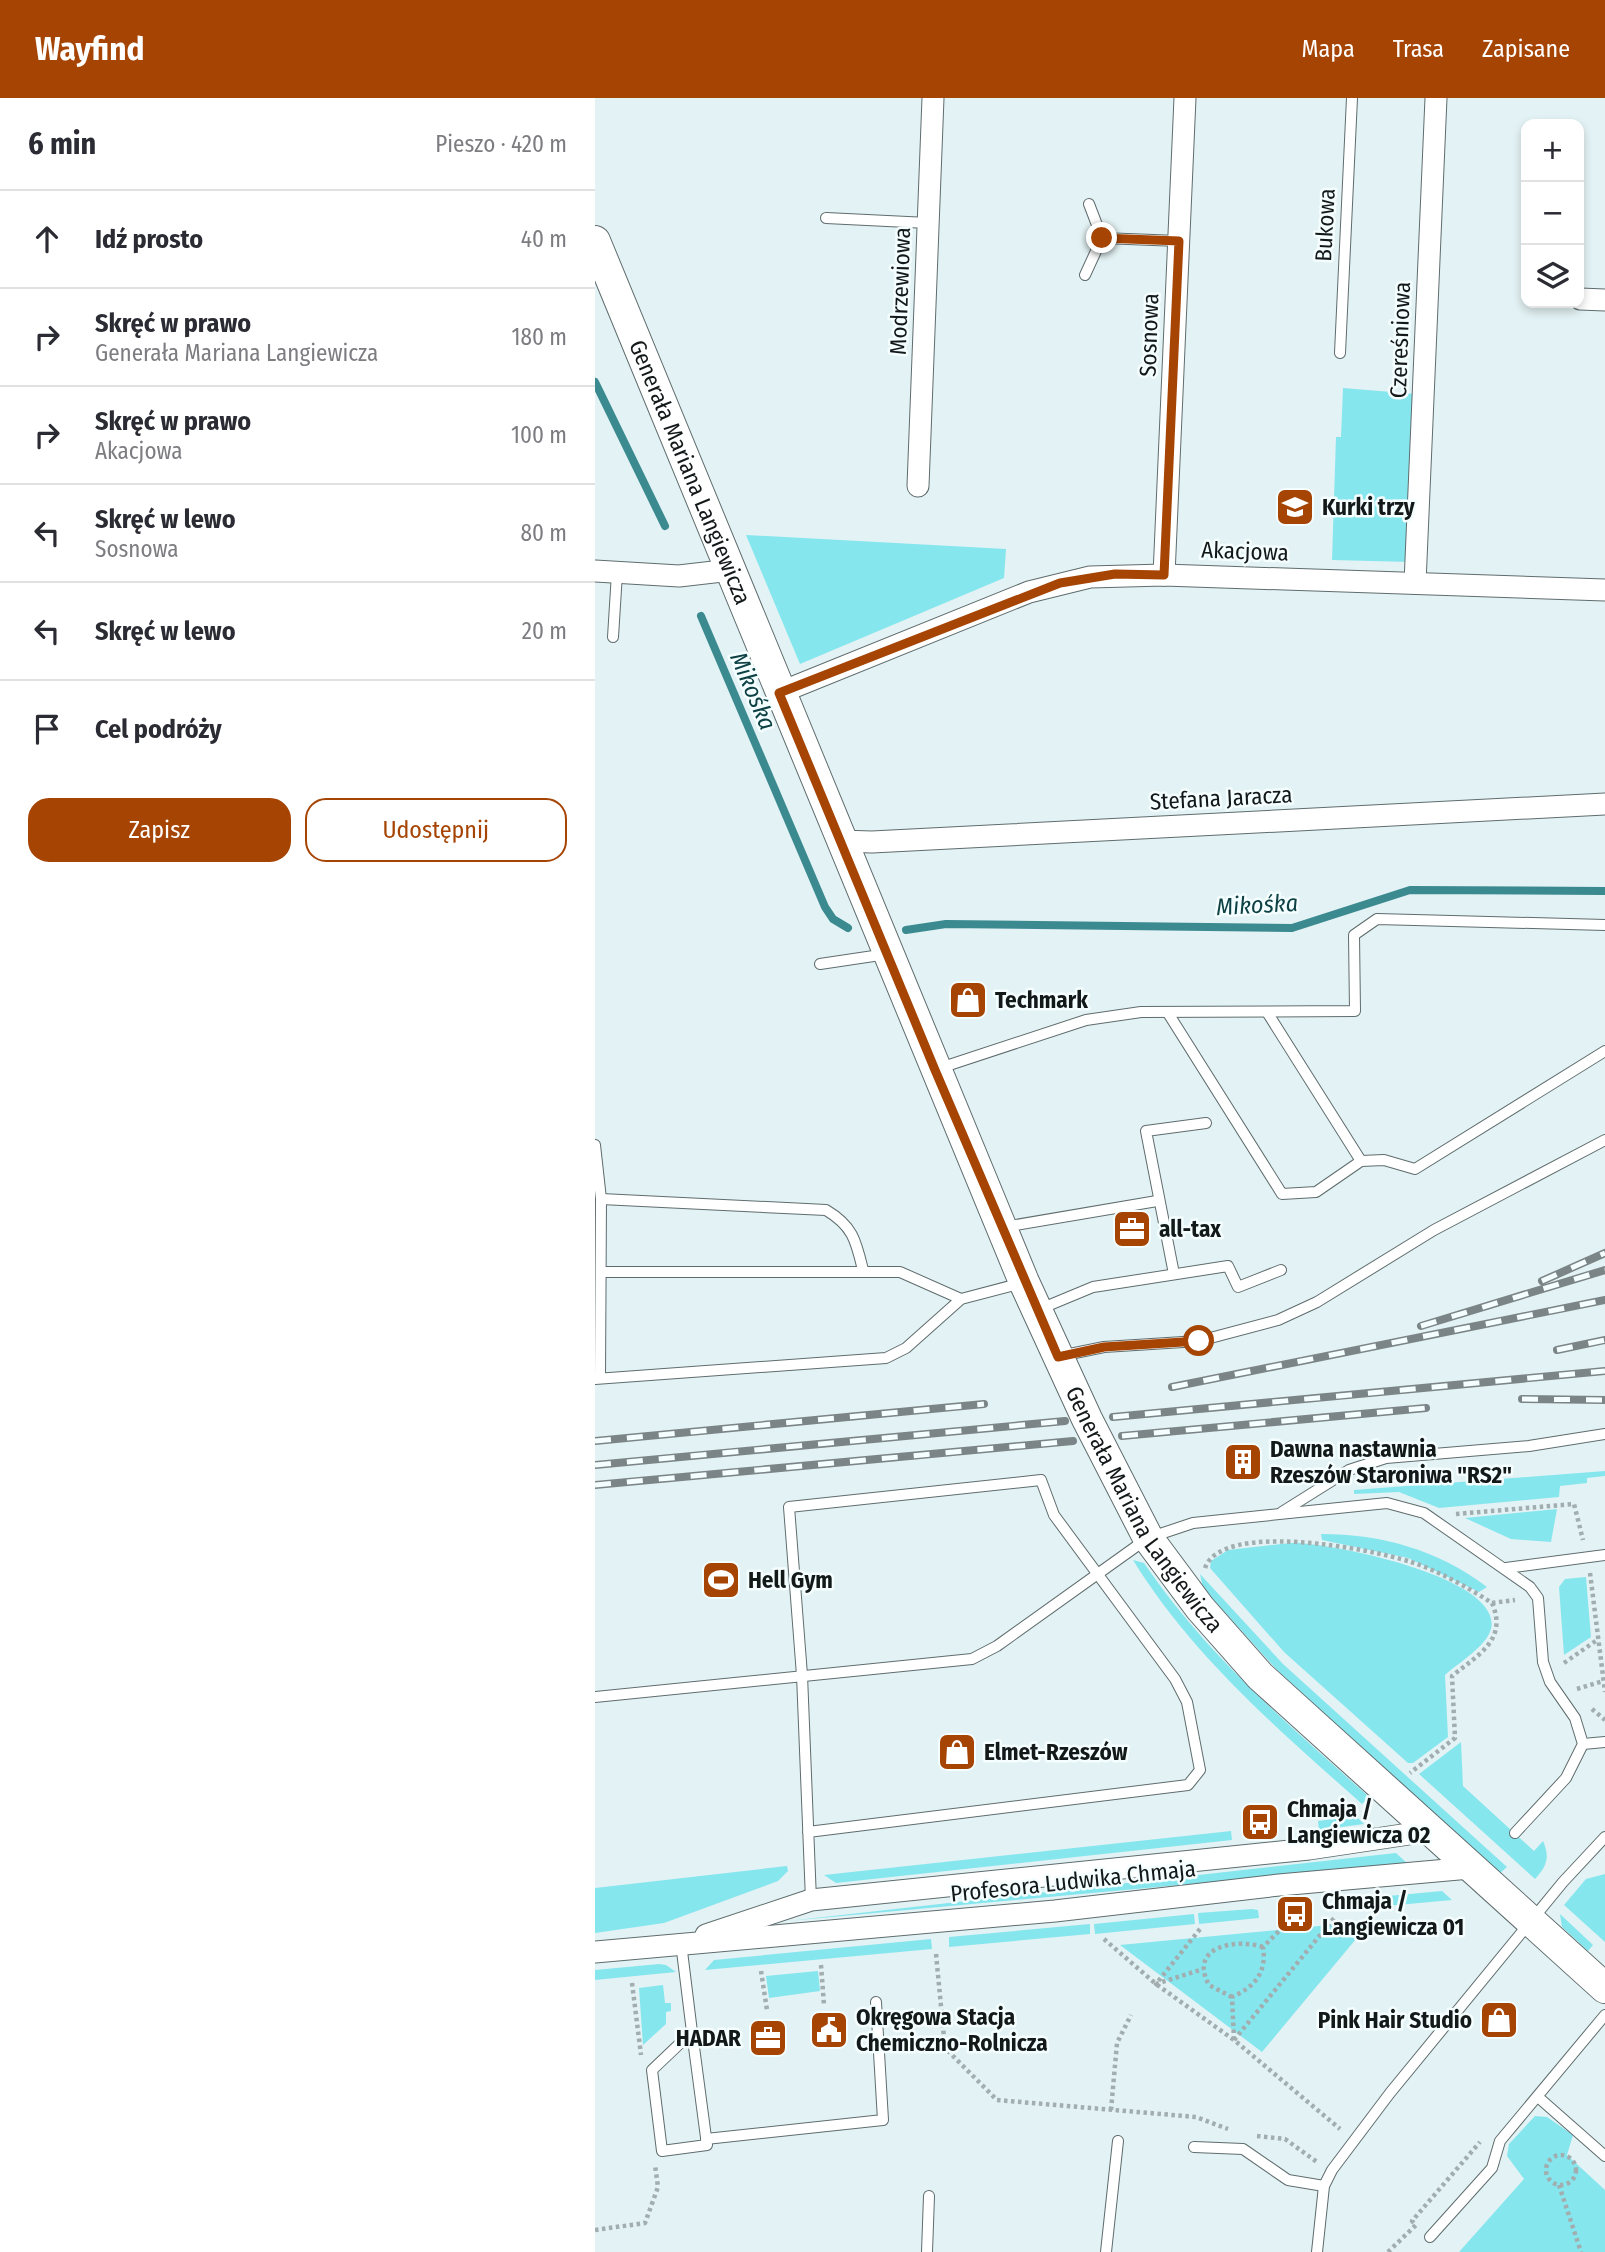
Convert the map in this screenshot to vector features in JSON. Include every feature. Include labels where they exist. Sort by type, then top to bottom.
[{"type":"street","name":"Modrzewiowa","points":[[918,486],[933,98]]},
{"type":"street","name":"Sosnowa","points":[[1164,575],[1185,98]]},
{"type":"street","name":"Czereśniowa","points":[[1415,583],[1436,98]]},
{"type":"street","name":"Generała Mariana Langiewicza","points":[[595,241],[1024,1282],[1148,1538],[1200,1608],[1259,1676],[1605,1989]]},
{"type":"street","points":[[1584,299],[1605,300]]},
{"type":"street","points":[[595,571],[679,576],[731,570]]},
{"type":"street","name":"Akacjowa","points":[[779,693],[1060,583],[1115,574],[1605,590]]},
{"type":"street","name":"Stefana Jaracza","points":[[840,841],[1605,804]]},
{"type":"street","name":"Profesora Ludwika Chmaja","points":[[681,1943],[811,1900],[1309,1849],[1429,1831]]},
{"type":"street","name":"Profesora Ludwika Chmaja","points":[[595,1952],[1028,1914],[1279,1885],[1470,1868]]},
{"type":"lane","name":"Bukowa","points":[[1340,353],[1352,98]]},
{"type":"lane","points":[[1085,275],[1102,238],[1089,204]]},
{"type":"lane","points":[[826,218],[928,223]]},
{"type":"lane","points":[[1102,238],[1179,241]]},
{"type":"lane","points":[[613,637],[617,573]]},
{"type":"lane","points":[[935,1070],[1086,1020],[1142,1012],[1355,1012],[1354,934],[1377,919],[1605,925]]},
{"type":"lane","points":[[820,964],[888,954]]},
{"type":"lane","points":[[1267,1012],[1361,1161]]},
{"type":"lane","points":[[1168,1013],[1282,1194],[1316,1192],[1361,1161],[1384,1160],[1415,1169],[1605,1051]]},
{"type":"lane","points":[[1174,1274],[1157,1200],[1146,1131],[1206,1123]]},
{"type":"lane","points":[[1058,1357],[1104,1347],[1199,1341],[1278,1320],[1317,1302],[1434,1230],[1605,1140]]},
{"type":"lane","points":[[595,1145],[601,1199],[598,1378],[886,1357],[906,1348],[961,1299],[1024,1282]]},
{"type":"lane","points":[[601,1199],[826,1210],[844,1221],[856,1243],[863,1270]]},
{"type":"lane","points":[[1001,1228],[1157,1200]]},
{"type":"lane","points":[[1037,1310],[1093,1287],[1228,1266],[1238,1287],[1281,1270]]},
{"type":"lane","points":[[601,1272],[900,1272],[961,1299]]},
{"type":"lane","points":[[1280,1514],[1349,1470],[1386,1458],[1529,1446],[1605,1434]]},
{"type":"lane","points":[[808,1832],[1188,1785],[1200,1770],[1187,1702],[1175,1679],[1054,1515],[1041,1480],[789,1507],[802,1675],[808,1832],[811,1900]]},
{"type":"lane","points":[[595,1697],[972,1658],[997,1646],[1148,1538],[1193,1523],[1387,1503],[1405,1505],[1437,1521],[1506,1568],[1530,1587],[1538,1598],[1543,1662],[1561,1698],[1575,1718],[1583,1744],[1566,1778],[1515,1833]]},
{"type":"lane","points":[[1506,1568],[1605,1555]]},
{"type":"lane","points":[[1583,1744],[1605,1742]]},
{"type":"lane","points":[[1317,2252],[1324,2186],[1332,2170],[1389,2093],[1605,1836]]},
{"type":"lane","points":[[681,1943],[706,2139],[706,2146],[662,2151],[652,2070],[692,2032]]},
{"type":"lane","points":[[706,2139],[883,2120],[876,2002]]},
{"type":"lane","points":[[1430,2237],[1492,2168],[1500,2141],[1605,2015]]},
{"type":"lane","points":[[1538,2096],[1605,2156]]},
{"type":"lane","points":[[1106,2252],[1118,2141]]},
{"type":"lane","points":[[1194,2147],[1243,2149],[1288,2180],[1324,2186]]},
{"type":"lane","points":[[927,2252],[929,2196]]},
{"type":"path","points":[[1437,1521],[1449,1514],[1574,1504],[1587,1557],[1605,1692]]},
{"type":"path","points":[[1205,1568],[1214,1553],[1226,1547],[1303,1539],[1408,1561],[1492,1603],[1499,1622],[1495,1636],[1452,1676],[1455,1738],[1410,1773]]},
{"type":"path","points":[[1564,1663],[1598,1640]]},
{"type":"path","points":[[1562,1656],[1566,1673]]},
{"type":"path","points":[[1571,1681],[1583,1699]]},
{"type":"path","points":[[1561,1698],[1603,1681]]},
{"type":"path","points":[[1590,1707],[1605,1720]]},
{"type":"path","points":[[1234,2040],[1335,1917]]},
{"type":"path","points":[[1263,1947],[1289,1921]]},
{"type":"path","points":[[1156,1984],[1200,1929]]},
{"type":"path","points":[[1104,1939],[1156,1984],[1234,2040],[1355,2141]]},
{"type":"path","points":[[1233,1997],[1209,1985],[1203,1969],[1209,1954],[1224,1946],[1251,1943],[1263,1947]]},
{"type":"path","points":[[1233,1997],[1256,1982],[1265,1960],[1263,1947]]},
{"type":"path","points":[[936,1954],[945,2048],[997,2100],[1196,2117],[1233,2130]]},
{"type":"path","points":[[821,1965],[824,2005]]},
{"type":"path","points":[[1156,1984],[1203,1969]]},
{"type":"path","points":[[761,1971],[767,2010]]},
{"type":"path","points":[[1233,1997],[1234,2040]]},
{"type":"path","points":[[1111,2110],[1117,2043],[1131,2015]]},
{"type":"path","points":[[1246,2135],[1286,2138],[1332,2170]]},
{"type":"path","points":[[1388,2252],[1416,2225],[1412,2221],[1483,2138]]},
{"type":"path","points":[[1559,2185],[1571,2181],[1575,2172],[1573,2162],[1560,2155],[1552,2158],[1546,2171],[1549,2179],[1559,2185],[1581,2252]]},
{"type":"shaded area","points":[[1343,388],[1416,394],[1411,562],[1332,560],[1336,437],[1341,437]]},
{"type":"shaded area","points":[[746,535],[1006,549],[1004,578],[800,664]]},
{"type":"shaded area","points":[[1605,1471],[1605,1476],[1587,1478],[1587,1483],[1560,1486],[1559,1497],[1439,1508],[1399,1492],[1354,1494],[1354,1490]]},
{"type":"shaded area","points":[[1557,1509],[1551,1542],[1511,1539],[1465,1518]]},
{"type":"shaded area","points":[[1321,1534],[1366,1537],[1409,1547],[1449,1563],[1487,1587],[1479,1592],[1408,1558],[1322,1540]]},
{"type":"shaded area","points":[[1291,1543],[1340,1549],[1410,1566],[1470,1593],[1488,1610],[1491,1629],[1488,1636],[1478,1648],[1445,1675],[1448,1737],[1413,1763],[1408,1763],[1284,1652],[1210,1568],[1211,1561],[1228,1550]]},
{"type":"shaded area","points":[[1133,1560],[1144,1563],[1193,1627],[1248,1686],[1367,1795],[1368,1798],[1362,1804],[1269,1720],[1209,1660],[1156,1595]]},
{"type":"shaded area","points":[[1200,1574],[1283,1664],[1507,1867],[1500,1873],[1277,1670],[1203,1588]]},
{"type":"shaded area","points":[[1586,1577],[1591,1637],[1564,1655],[1559,1587],[1565,1579]]},
{"type":"shaded area","points":[[1461,1742],[1463,1786],[1534,1851],[1543,1841],[1546,1861],[1535,1879],[1419,1774]]},
{"type":"shaded area","points":[[1356,1816],[1364,1824],[1319,1830],[1318,1821]]},
{"type":"shaded area","points":[[1231,1831],[1232,1840],[836,1883],[824,1875]]},
{"type":"shaded area","points":[[1396,1853],[1408,1864],[788,1921]]},
{"type":"shaded area","points":[[787,1866],[788,1871],[778,1881],[664,1923],[595,1933],[595,1888]]},
{"type":"shaded area","points":[[1605,1874],[1605,1942],[1564,1905],[1586,1879]]},
{"type":"shaded area","points":[[1442,1891],[1452,1900],[1332,1911],[1334,1901]]},
{"type":"shaded area","points":[[1258,1910],[1259,1918],[1199,1924],[1198,1913]]},
{"type":"shaded area","points":[[1194,1914],[1195,1924],[1095,1934],[1094,1924]]},
{"type":"shaded area","points":[[1560,1914],[1593,1945],[1588,1951],[1562,1927]]},
{"type":"shaded area","points":[[1371,1921],[1262,2052],[1120,1945]]},
{"type":"shaded area","points":[[1090,1924],[1090,1934],[949,1947],[949,1937]]},
{"type":"shaded area","points":[[931,1939],[932,1949],[705,1970],[714,1960]]},
{"type":"shaded area","points":[[659,1964],[676,1972],[595,1980],[595,1970]]},
{"type":"shaded area","points":[[818,1971],[820,1991],[769,1998],[766,1976]]},
{"type":"shaded area","points":[[663,1985],[665,2003],[671,2003],[671,2011],[666,2012],[666,2024],[643,2045],[639,1988]]},
{"type":"shaded area","points":[[1535,2116],[1547,2117],[1573,2135],[1567,2155],[1605,2190],[1605,2252],[1459,2252],[1524,2179],[1507,2156],[1509,2144]]},
{"type":"waterway","name":"Mikośka","points":[[595,382],[665,526]]},
{"type":"waterway","name":"Mikośka","points":[[701,616],[825,907],[833,919],[848,928]]},
{"type":"waterway","name":"Mikośka","points":[[906,930],[946,924],[1292,928],[1410,890],[1605,891]]},
{"type":"railway","points":[[1542,1281],[1605,1253]]},
{"type":"railway","points":[[1421,1326],[1605,1270]]},
{"type":"railway","points":[[1172,1387],[1605,1300]]},
{"type":"railway","points":[[1557,1350],[1605,1340]]},
{"type":"railway","points":[[1113,1417],[1605,1371]]},
{"type":"railway","points":[[1522,1399],[1605,1400]]},
{"type":"railway","points":[[595,1441],[984,1404]]},
{"type":"railway","points":[[1122,1436],[1426,1408]]},
{"type":"railway","points":[[595,1465],[1065,1421]]},
{"type":"railway","points":[[595,1485],[1073,1441]]},
{"type":"place","name":"Kurki trzy","points":[[1295,507]]},
{"type":"place","name":"Techmark","points":[[968,1000]]},
{"type":"place","name":"all-tax","points":[[1132,1229]]},
{"type":"place","name":"Dawna nastawnia Rzeszów Staroniwa \"RS2\"","points":[[1243,1462]]},
{"type":"place","name":"Hell Gym","points":[[721,1580]]},
{"type":"place","name":"Elmet-Rzeszów","points":[[957,1752]]},
{"type":"place","name":"Chmaja / Langiewicza 02","points":[[1260,1822]]},
{"type":"place","name":"Chmaja / Langiewicza 01","points":[[1295,1914]]},
{"type":"place","name":"Pink Hair Studio","points":[[1499,2020]]},
{"type":"place","name":"Okręgowa Stacja Chemiczno-Rolnicza","points":[[829,2030]]},
{"type":"place","name":"HADAR","points":[[768,2038]]},
{"type":"route","points":[[1102,238],[1179,241],[1164,575],[1115,574],[1090,577],[1029,592],[779,693],[1024,1282],[1058,1357],[1104,1347],[1199,1341]]}]
